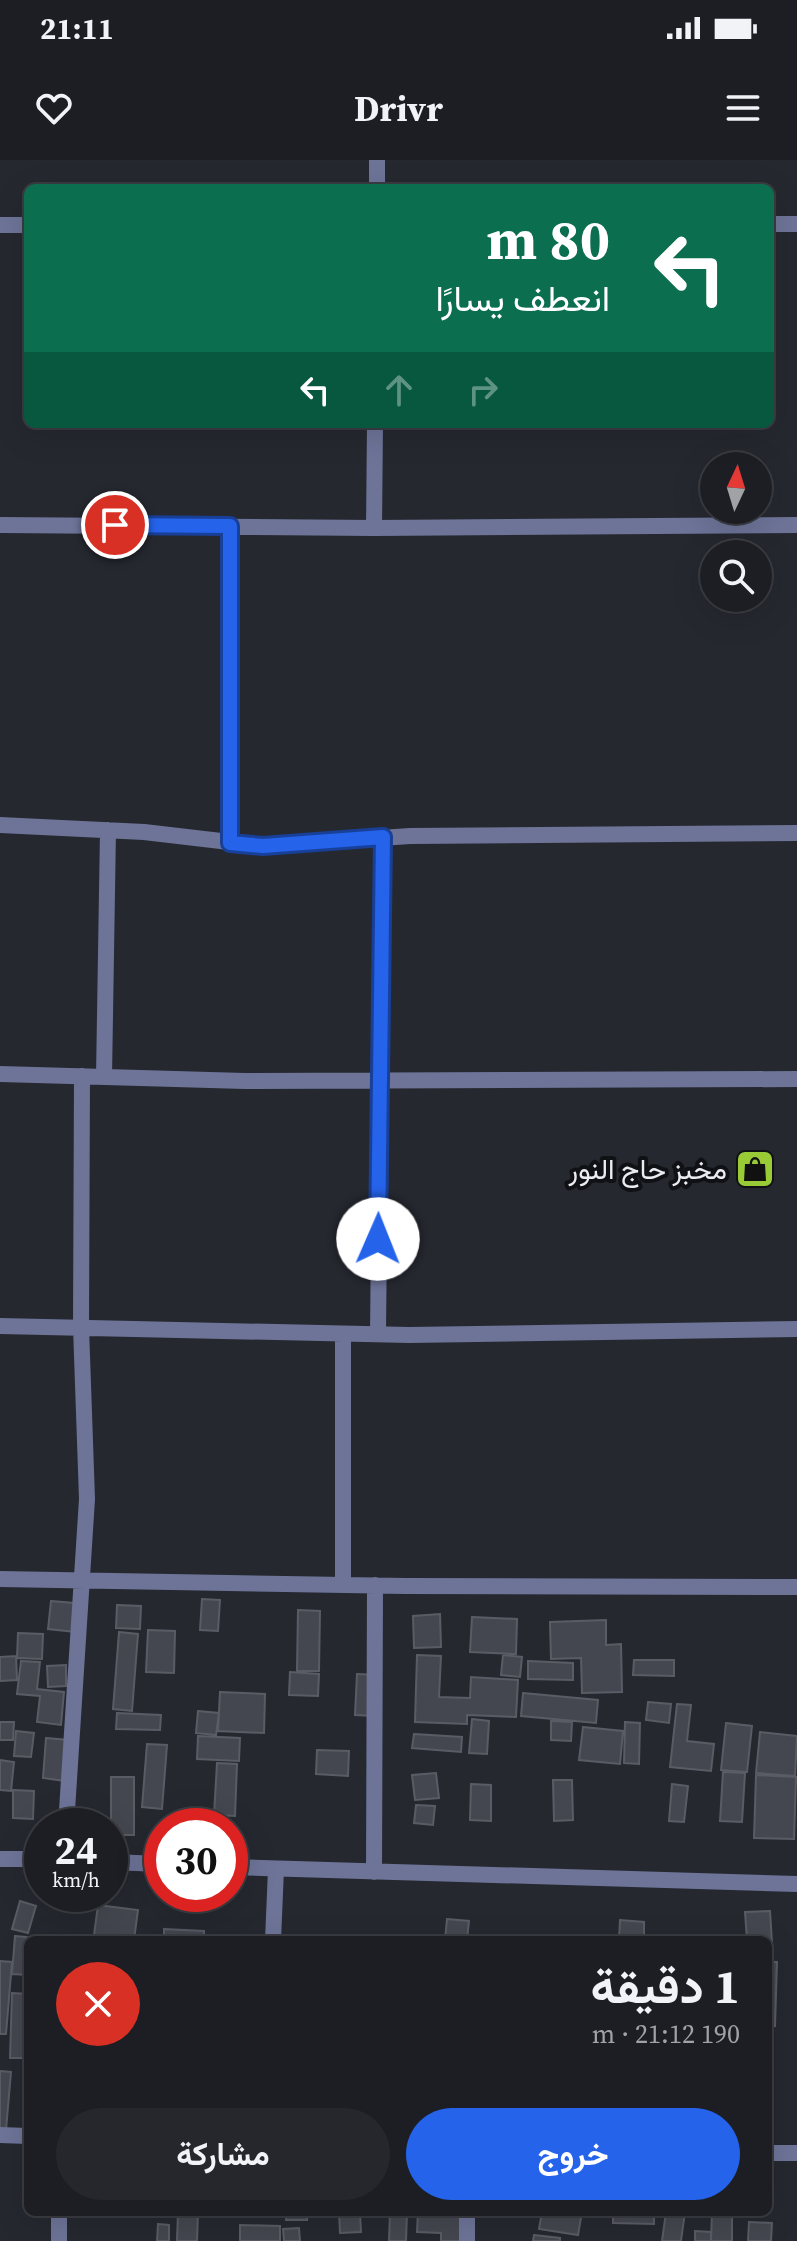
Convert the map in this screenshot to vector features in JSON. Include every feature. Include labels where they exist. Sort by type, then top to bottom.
[{"type":"street","points":[[377,160],[377,184]]},
{"type":"street","points":[[774,224],[797,224]]},
{"type":"street","points":[[0,225],[24,225]]},
{"type":"street","points":[[374,528],[375,428]]},
{"type":"street","points":[[0,525],[374,528],[797,525]]},
{"type":"street","points":[[230,526],[230,843]]},
{"type":"street","points":[[0,825],[108,830],[263,846],[383,837],[797,833]]},
{"type":"street","points":[[104,1077],[108,830]]},
{"type":"street","points":[[378,1334],[383,837]]},
{"type":"street","points":[[0,1074],[380,1081],[797,1079]]},
{"type":"street","points":[[67,1808],[87,1499],[81,1327],[82,1076]]},
{"type":"street","points":[[0,1326],[343,1334],[797,1329]]},
{"type":"street","points":[[343,1334],[343,1584]]},
{"type":"street","points":[[0,1579],[797,1587]]},
{"type":"street","points":[[374,1872],[375,1585]]},
{"type":"street","points":[[0,1859],[24,1859]]},
{"type":"street","points":[[248,1868],[797,1884]]},
{"type":"street","points":[[273,1936],[276,1869]]},
{"type":"street","points":[[0,2135],[24,2136]]},
{"type":"street","points":[[772,2153],[797,2153]]},
{"type":"street","points":[[59,2216],[59,2241]]},
{"type":"street","points":[[467,2216],[467,2241]]},
{"type":"building","points":[[202,1599],[220,1600],[218,1631],[200,1630]]},
{"type":"building","points":[[51,1601],[87,1604],[84,1633],[48,1629]]},
{"type":"building","points":[[117,1605],[141,1606],[140,1629],[116,1628]]},
{"type":"building","points":[[298,1610],[320,1611],[319,1671],[297,1671]]},
{"type":"building","points":[[440,1614],[441,1647],[414,1648],[413,1616]]},
{"type":"building","points":[[472,1617],[517,1619],[516,1654],[470,1652]]},
{"type":"building","points":[[606,1620],[606,1645],[621,1644],[622,1692],[582,1693],[581,1658],[551,1659],[550,1622]]},
{"type":"building","points":[[148,1630],[175,1631],[174,1673],[146,1672]]},
{"type":"building","points":[[119,1632],[138,1634],[132,1711],[113,1709]]},
{"type":"building","points":[[18,1633],[43,1634],[42,1659],[17,1658]]},
{"type":"building","points":[[417,1655],[441,1656],[439,1697],[470,1698],[471,1677],[518,1680],[516,1717],[467,1715],[467,1724],[415,1722]]},
{"type":"building","points":[[503,1655],[522,1657],[520,1677],[501,1675]]},
{"type":"building","points":[[16,1656],[17,1680],[0,1681],[0,1657]]},
{"type":"building","points":[[634,1660],[674,1660],[674,1676],[633,1675]]},
{"type":"building","points":[[21,1661],[40,1662],[37,1689],[64,1692],[61,1725],[37,1722],[40,1696],[17,1694]]},
{"type":"building","points":[[528,1661],[573,1663],[573,1680],[528,1679]]},
{"type":"building","points":[[66,1665],[66,1686],[48,1687],[47,1666]]},
{"type":"building","points":[[290,1672],[319,1674],[318,1696],[289,1695]]},
{"type":"building","points":[[357,1674],[377,1675],[375,1716],[355,1715]]},
{"type":"building","points":[[220,1692],[265,1694],[264,1733],[218,1731]]},
{"type":"building","points":[[523,1693],[598,1700],[596,1723],[521,1716]]},
{"type":"building","points":[[648,1702],[671,1704],[669,1723],[646,1720]]},
{"type":"building","points":[[677,1704],[691,1705],[687,1741],[714,1744],[711,1771],[670,1767]]},
{"type":"building","points":[[198,1711],[219,1713],[216,1735],[196,1733]]},
{"type":"building","points":[[117,1713],[161,1715],[160,1730],[116,1729]]},
{"type":"building","points":[[472,1719],[489,1721],[487,1754],[469,1753]]},
{"type":"building","points":[[551,1721],[572,1722],[571,1741],[551,1740]]},
{"type":"building","points":[[0,1722],[14,1722],[13,1740],[0,1740]]},
{"type":"building","points":[[625,1722],[640,1723],[639,1764],[624,1763]]},
{"type":"building","points":[[726,1723],[752,1726],[747,1772],[721,1770]]},
{"type":"building","points":[[583,1727],[623,1731],[620,1764],[579,1760]]},
{"type":"building","points":[[16,1731],[34,1733],[31,1757],[14,1756]]},
{"type":"building","points":[[760,1732],[797,1736],[795,1776],[756,1773]]},
{"type":"building","points":[[414,1734],[462,1737],[461,1752],[412,1748]]},
{"type":"building","points":[[198,1736],[240,1738],[239,1761],[197,1759]]},
{"type":"building","points":[[46,1738],[69,1740],[65,1781],[43,1778]]},
{"type":"building","points":[[147,1744],[167,1745],[162,1808],[142,1807]]},
{"type":"building","points":[[317,1750],[349,1751],[348,1776],[316,1774]]},
{"type":"building","points":[[0,1760],[14,1762],[11,1791],[0,1790]]},
{"type":"building","points":[[217,1763],[237,1764],[235,1808],[214,1808]]},
{"type":"building","points":[[723,1772],[745,1773],[742,1822],[720,1821]]},
{"type":"building","points":[[436,1773],[439,1798],[415,1800],[412,1775]]},
{"type":"building","points":[[756,1775],[796,1777],[794,1839],[754,1838]]},
{"type":"building","points":[[111,1777],[134,1777],[134,1835],[128,1835],[128,1808],[111,1808]]},
{"type":"building","points":[[553,1780],[572,1780],[573,1820],[554,1821]]},
{"type":"building","points":[[471,1784],[491,1785],[491,1821],[470,1820]]},
{"type":"building","points":[[672,1784],[688,1786],[684,1822],[669,1821]]},
{"type":"building","points":[[13,1790],[34,1791],[33,1808],[24,1808],[24,1819],[13,1818]]},
{"type":"building","points":[[416,1805],[435,1806],[433,1825],[414,1823]]},
{"type":"building","points":[[20,1901],[24,1902],[24,1912],[34,1912],[28,1933],[12,1929]]},
{"type":"building","points":[[138,1910],[135,1936],[94,1935],[97,1912]]},
{"type":"building","points":[[770,1911],[772,1936],[747,1936],[745,1912]]},
{"type":"building","points":[[447,1919],[469,1921],[467,1936],[445,1936]]},
{"type":"building","points":[[620,1920],[644,1922],[644,1936],[619,1936]]},
{"type":"building","points":[[164,1929],[204,1931],[204,1936],[164,1936]]},
{"type":"building","points":[[15,1936],[24,1937],[24,1975],[12,1974]]},
{"type":"building","points":[[0,1961],[12,1962],[6,2034],[0,2034]]},
{"type":"building","points":[[772,1962],[777,1962],[775,2026],[772,2026]]},
{"type":"building","points":[[12,1993],[24,1994],[24,2058],[10,2058]]},
{"type":"building","points":[[0,2071],[11,2072],[6,2130],[0,2130]]},
{"type":"building","points":[[178,2216],[198,2216],[197,2241],[177,2241]]},
{"type":"building","points":[[286,2216],[308,2216],[307,2220],[286,2220]]},
{"type":"building","points":[[339,2216],[360,2216],[361,2232],[340,2233]]},
{"type":"building","points":[[390,2216],[407,2216],[406,2241],[389,2241]]},
{"type":"building","points":[[418,2216],[461,2216],[461,2241],[441,2241],[441,2233],[417,2232]]},
{"type":"building","points":[[541,2216],[581,2216],[578,2235],[539,2229]]},
{"type":"building","points":[[613,2216],[654,2216],[654,2224],[613,2223]]},
{"type":"building","points":[[665,2216],[684,2216],[681,2241],[662,2241]]},
{"type":"building","points":[[712,2216],[732,2216],[732,2241],[711,2241]]},
{"type":"building","points":[[749,2222],[772,2223],[771,2241],[748,2241]]},
{"type":"building","points":[[158,2224],[169,2225],[169,2241],[157,2241]]},
{"type":"building","points":[[240,2225],[280,2226],[280,2241],[240,2241]]},
{"type":"building","points":[[299,2228],[300,2241],[284,2241],[283,2229]]},
{"type":"building","points":[[695,2231],[711,2232],[711,2241],[695,2241]]},
{"type":"building","points":[[534,2235],[560,2238],[560,2241],[533,2241]]},
{"type":"place","name":"مخبز حاج النور","points":[[755,1169]]},
{"type":"route","points":[[115,525],[230,526],[230,843],[263,846],[383,837],[378,1239]]}]
